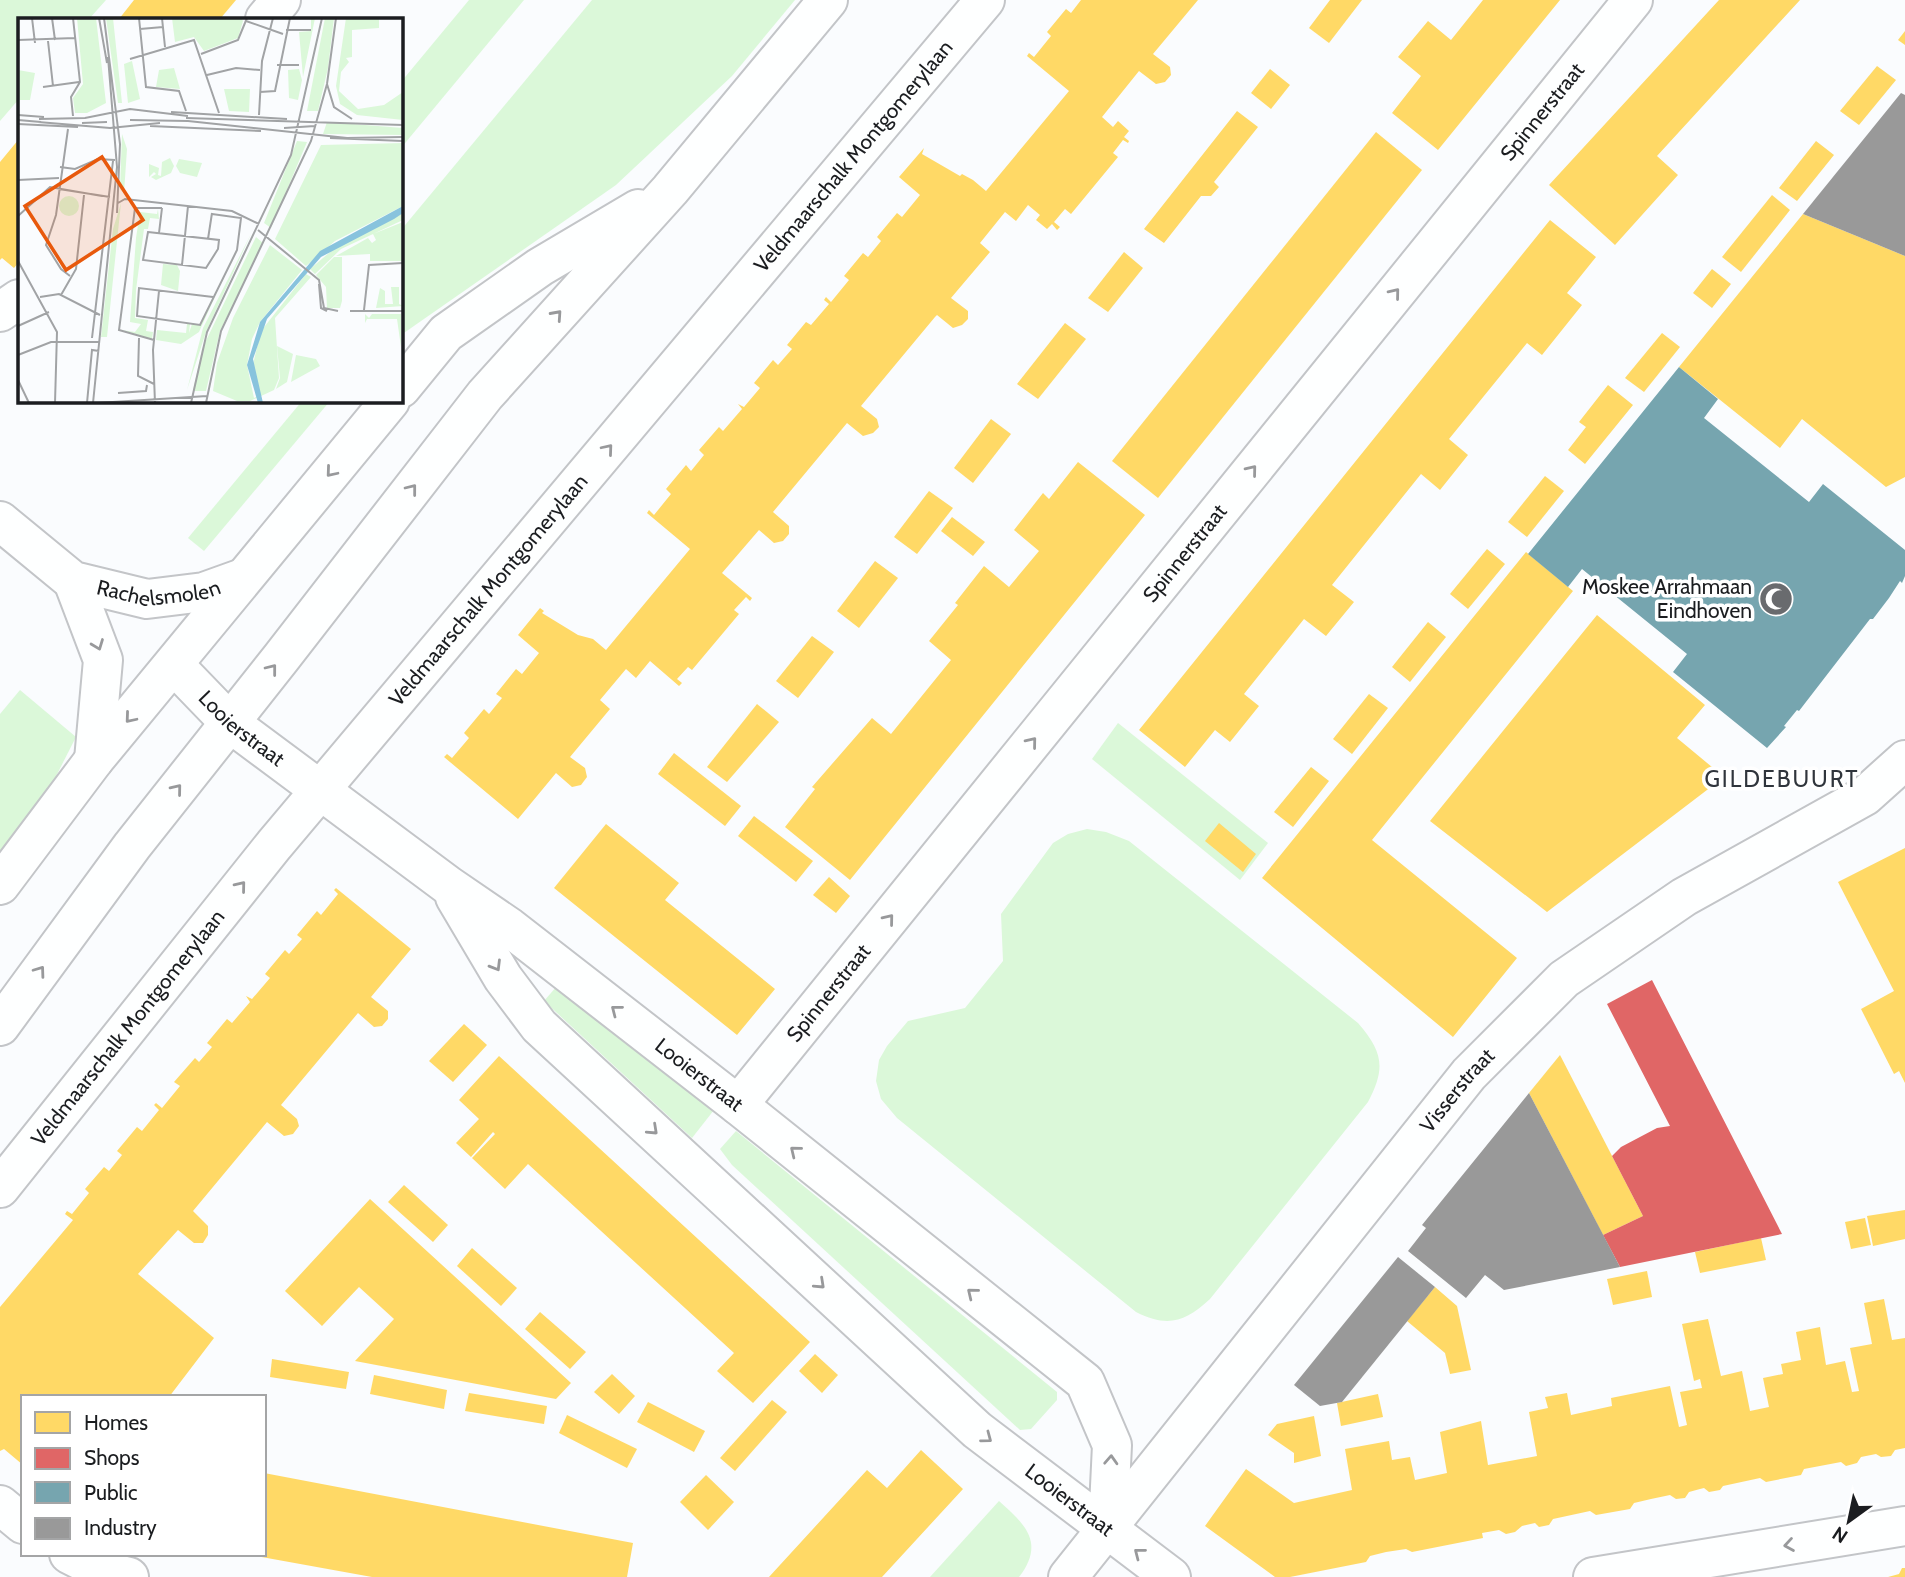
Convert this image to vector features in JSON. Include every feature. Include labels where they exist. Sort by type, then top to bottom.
[{"type":"street","points":[[266,18],[281,0]]},
{"type":"street","points":[[0,1026],[132,846],[485,395],[670,190],[828,0]]},
{"type":"street","name":"Veldmaarschalk Montgomerylaan","points":[[0,1188],[274,845],[985,0]]},
{"type":"street","name":"Spinnerstraat","points":[[738,1105],[1633,0]]},
{"type":"street","points":[[402,387],[446,333],[540,267],[670,190]]},
{"type":"street","points":[[0,312],[18,300]]},
{"type":"street","points":[[0,885],[94,760],[389,402]]},
{"type":"street","name":"Rachelsmolen","points":[[0,521],[74,581],[147,599],[204,592],[243,578]]},
{"type":"street","name":"Rachelsmolen","points":[[74,581],[103,660],[94,760]]},
{"type":"street","name":"Looierstraat","points":[[174,665],[230,723],[449,886],[509,927],[738,1105],[1085,1382],[1112,1445],[1108,1528]]},
{"type":"street","name":"Visserstraat","points":[[1068,1577],[1469,1074],[1564,979],[1684,897],[1865,796],[1905,760]]},
{"type":"street","name":"Looierstraat","points":[[449,886],[503,978],[539,1026],[977,1430],[1108,1528]]},
{"type":"street","points":[[0,1505],[21,1522]]},
{"type":"street","points":[[1593,1577],[1905,1526]]},
{"type":"street","points":[[1108,1528],[1171,1577]]},
{"type":"street","points":[[73,1556],[100,1570],[129,1577]]},
{"type":"green space","points":[[0,0],[106,0],[90,18],[18,18],[18,100],[0,121]]},
{"type":"green space","points":[[469,0],[524,0],[402,147],[402,81]]},
{"type":"green space","points":[[592,0],[795,0],[732,76],[616,185],[402,334],[402,229]]},
{"type":"green space","points":[[301,402],[329,402],[204,551],[188,538]]},
{"type":"green space","points":[[20,690],[76,737],[49,790],[0,857],[0,714]]},
{"type":"green space","points":[[1118,723],[1268,843],[1240,880],[1092,759]]},
{"type":"green space","points":[[1087,829],[1106,832],[1129,841],[1358,1023],[1373,1043],[1379,1061],[1378,1079],[1368,1102],[1210,1299],[1192,1313],[1176,1320],[1158,1320],[1136,1312],[897,1118],[881,1099],[876,1081],[879,1060],[908,1021],[965,1008],[1003,961],[1001,914],[1053,843],[1068,834]]},
{"type":"green space","points":[[557,986],[714,1110],[692,1138],[544,1001]]},
{"type":"green space","points":[[736,1131],[1057,1392],[1057,1400],[1031,1429],[1020,1430],[732,1165],[720,1149]]},
{"type":"green space","points":[[999,1501],[1017,1518],[1029,1535],[1031,1554],[1019,1577],[930,1577]]},
{"type":"building: Homes","points":[[134,0],[236,0],[221,18],[120,18]]},
{"type":"building: Homes","points":[[1081,0],[1198,0],[1153,54],[1170,67],[1171,75],[1165,82],[1156,84],[1139,71],[1102,117],[1113,127],[1118,121],[1129,131],[1124,137],[1128,143],[1123,140],[1113,153],[1118,157],[1071,214],[1065,209],[1054,222],[1060,227],[1057,230],[1052,224],[1047,229],[1036,220],[1040,215],[1028,205],[1016,221],[1005,212],[980,243],[990,252],[951,298],[968,311],[968,319],[953,328],[937,315],[935,317],[861,406],[877,419],[879,427],[873,433],[863,436],[847,423],[773,512],[789,526],[789,534],[783,541],[774,543],[759,530],[722,573],[752,598],[750,601],[746,597],[734,610],[739,614],[692,670],[688,667],[677,679],[682,683],[679,686],[650,661],[636,678],[626,669],[600,700],[610,709],[570,757],[585,768],[587,777],[581,785],[572,787],[556,773],[518,819],[444,757],[447,754],[452,758],[469,738],[464,733],[484,709],[489,714],[502,698],[496,694],[516,669],[522,674],[539,653],[518,635],[540,608],[544,611],[542,613],[578,635],[593,639],[606,650],[690,549],[647,513],[649,510],[654,515],[671,494],[666,489],[686,465],[691,471],[704,455],[699,450],[719,427],[723,431],[742,409],[738,404],[744,407],[760,388],[754,383],[773,360],[778,365],[792,349],[787,345],[806,322],[811,325],[829,304],[824,300],[826,297],[831,302],[849,280],[844,276],[863,253],[868,257],[881,241],[877,237],[897,213],[902,217],[920,195],[899,177],[924,148],[922,154],[960,176],[962,174],[973,180],[986,191],[1069,91],[1027,56],[1029,53],[1034,57],[1051,36],[1047,32],[1066,9],[1071,13]]},
{"type":"building: Homes","points":[[1330,0],[1362,0],[1329,43],[1309,28]]},
{"type":"building: Homes","points":[[1483,0],[1560,0],[1438,150],[1392,113],[1421,76],[1398,57],[1428,21],[1451,40]]},
{"type":"building: Homes","points":[[1719,0],[1800,0],[1657,156],[1678,175],[1615,245],[1549,185]]},
{"type":"building: Homes","points":[[1905,31],[1905,45],[1898,40]]},
{"type":"building: Homes","points":[[1877,66],[1896,80],[1859,125],[1840,111]]},
{"type":"building: Homes","points":[[1270,69],[1290,85],[1271,109],[1251,93]]},
{"type":"building: Homes","points":[[1237,111],[1258,127],[1214,182],[1219,187],[1211,196],[1201,196],[1164,243],[1144,229]]},
{"type":"building: Homes","points":[[1376,132],[1422,170],[1158,498],[1112,461]]},
{"type":"building: Homes","points":[[18,140],[18,263],[14,268],[2,258],[0,260],[0,162]]},
{"type":"building: Homes","points":[[1816,141],[1834,155],[1797,201],[1779,188]]},
{"type":"building: Homes","points":[[1772,195],[1790,210],[1741,272],[1722,257]]},
{"type":"building: Homes","points":[[1803,214],[1905,256],[1905,477],[1886,487],[1802,419],[1780,448],[1679,367]]},
{"type":"building: Homes","points":[[1550,220],[1596,257],[1567,293],[1582,305],[1542,355],[1527,343],[1449,439],[1468,455],[1440,490],[1421,474],[1332,585],[1354,602],[1326,636],[1304,619],[1244,694],[1259,706],[1230,742],[1215,730],[1185,767],[1139,730]]},
{"type":"building: Homes","points":[[1124,252],[1143,268],[1108,312],[1088,298]]},
{"type":"building: Homes","points":[[1712,269],[1731,284],[1712,308],[1693,293]]},
{"type":"building: Homes","points":[[1065,323],[1086,339],[1038,399],[1017,384]]},
{"type":"building: Homes","points":[[1662,333],[1680,347],[1644,392],[1625,378]]},
{"type":"building: Homes","points":[[1608,385],[1633,405],[1585,464],[1568,450],[1586,427],[1579,422]]},
{"type":"building: Homes","points":[[991,419],[1011,434],[973,483],[954,468]]},
{"type":"building: Homes","points":[[1078,462],[1145,515],[850,880],[785,827],[815,789],[812,787],[872,718],[891,734],[951,660],[929,641],[984,566],[1009,587],[1039,551],[1014,530],[1043,493],[1049,499]]},
{"type":"building: Homes","points":[[1545,476],[1564,491],[1527,537],[1508,522]]},
{"type":"building: Homes","points":[[929,491],[953,508],[917,554],[894,537]]},
{"type":"building: Homes","points":[[952,517],[985,542],[973,556],[941,531]]},
{"type":"building: Homes","points":[[1487,549],[1505,564],[1468,609],[1450,594]]},
{"type":"building: Homes","points":[[1526,552],[1573,591],[1372,840],[1517,958],[1453,1037],[1262,878]]},
{"type":"building: Homes","points":[[875,561],[898,578],[859,628],[837,611]]},
{"type":"building: Homes","points":[[1597,615],[1705,705],[1677,738],[1724,777],[1547,912],[1430,821]]},
{"type":"building: Homes","points":[[1428,622],[1446,637],[1410,682],[1392,667]]},
{"type":"building: Homes","points":[[812,636],[834,652],[798,698],[776,681]]},
{"type":"building: Homes","points":[[1369,694],[1388,708],[1352,754],[1333,739]]},
{"type":"building: Homes","points":[[757,704],[779,722],[727,782],[707,767]]},
{"type":"building: Homes","points":[[674,753],[741,806],[725,826],[658,774]]},
{"type":"building: Homes","points":[[1311,767],[1329,781],[1293,827],[1274,812]]},
{"type":"building: Homes","points":[[754,816],[813,861],[796,882],[738,836]]},
{"type":"building: Homes","points":[[1219,823],[1256,854],[1243,872],[1205,841]]},
{"type":"building: Homes","points":[[606,824],[679,883],[665,900],[775,989],[737,1035],[554,888]]},
{"type":"building: Homes","points":[[1905,848],[1905,1083],[1899,1071],[1894,1074],[1861,1009],[1894,991],[1838,882]]},
{"type":"building: Homes","points":[[829,877],[850,896],[836,913],[813,895]]},
{"type":"building: Homes","points":[[336,888],[411,949],[371,997],[388,1011],[388,1019],[382,1026],[374,1027],[358,1013],[281,1105],[297,1119],[299,1126],[293,1134],[284,1136],[267,1122],[193,1211],[208,1226],[208,1235],[203,1243],[194,1243],[178,1230],[138,1274],[214,1338],[171,1395],[21,1395],[21,1463],[4,1449],[0,1451],[0,1307],[73,1220],[65,1214],[67,1211],[72,1214],[89,1193],[85,1189],[104,1167],[109,1171],[122,1155],[117,1151],[137,1127],[142,1131],[159,1110],[154,1105],[156,1103],[162,1108],[180,1086],[174,1082],[195,1058],[199,1062],[212,1047],[207,1043],[227,1019],[232,1023],[250,1002],[246,996],[252,999],[270,978],[265,974],[285,950],[289,954],[302,939],[297,935],[317,911],[321,915],[338,894],[334,890]]},
{"type":"building: Homes","points":[[464,1024],[487,1045],[453,1082],[429,1061]]},
{"type":"building: Homes","points":[[1560,1055],[1643,1216],[1603,1235],[1529,1093]]},
{"type":"building: Homes","points":[[499,1056],[810,1342],[753,1403],[717,1371],[734,1353],[528,1164],[505,1189],[472,1158],[495,1134],[493,1132],[471,1157],[456,1143],[479,1119],[459,1100]]},
{"type":"building: Homes","points":[[404,1185],[448,1225],[433,1242],[388,1202]]},
{"type":"building: Homes","points":[[370,1199],[571,1383],[556,1399],[355,1361],[394,1319],[359,1287],[322,1326],[285,1291]]},
{"type":"building: Homes","points":[[1905,1210],[1905,1239],[1873,1246],[1867,1216]]},
{"type":"building: Homes","points":[[1865,1218],[1871,1245],[1851,1249],[1845,1222]]},
{"type":"building: Homes","points":[[1761,1238],[1766,1260],[1700,1273],[1695,1252]]},
{"type":"building: Homes","points":[[472,1248],[517,1288],[501,1306],[457,1266]]},
{"type":"building: Homes","points":[[1647,1271],[1652,1297],[1613,1305],[1607,1279]]},
{"type":"building: Homes","points":[[1435,1287],[1457,1306],[1471,1370],[1450,1374],[1445,1353],[1407,1321]]},
{"type":"building: Homes","points":[[1884,1299],[1892,1340],[1905,1338],[1905,1448],[1895,1450],[1891,1456],[1881,1457],[1876,1454],[1861,1457],[1857,1463],[1846,1466],[1841,1462],[1804,1469],[1801,1475],[1766,1482],[1760,1478],[1709,1492],[1704,1488],[1689,1492],[1685,1498],[1676,1499],[1670,1495],[1634,1503],[1630,1509],[1596,1515],[1590,1511],[1553,1519],[1549,1525],[1539,1527],[1535,1523],[1506,1534],[1499,1530],[1482,1533],[1483,1538],[1412,1552],[1406,1549],[1386,1552],[1370,1556],[1366,1562],[1290,1577],[1275,1577],[1205,1526],[1246,1469],[1294,1503],[1352,1490],[1345,1449],[1389,1441],[1392,1460],[1410,1457],[1415,1480],[1447,1473],[1440,1432],[1481,1421],[1488,1465],[1537,1456],[1529,1412],[1548,1408],[1545,1397],[1567,1393],[1571,1415],[1612,1406],[1611,1398],[1670,1386],[1679,1427],[1687,1425],[1680,1392],[1702,1388],[1700,1379],[1694,1381],[1682,1324],[1708,1319],[1721,1376],[1742,1371],[1750,1411],[1769,1407],[1763,1378],[1783,1374],[1781,1364],[1801,1360],[1796,1332],[1820,1327],[1826,1365],[1845,1361],[1852,1392],[1859,1391],[1850,1348],[1872,1344],[1864,1303]]},
{"type":"building: Homes","points":[[540,1312],[586,1352],[570,1369],[525,1329]]},
{"type":"building: Homes","points":[[815,1354],[838,1375],[822,1393],[799,1371]]},
{"type":"building: Homes","points":[[272,1359],[349,1372],[346,1389],[270,1377]]},
{"type":"building: Homes","points":[[612,1374],[635,1396],[619,1414],[594,1392]]},
{"type":"building: Homes","points":[[374,1375],[447,1390],[444,1409],[370,1394]]},
{"type":"building: Homes","points":[[469,1393],[547,1406],[544,1424],[465,1411]]},
{"type":"building: Homes","points":[[1378,1394],[1383,1417],[1341,1426],[1337,1403]]},
{"type":"building: Homes","points":[[772,1400],[787,1412],[735,1471],[720,1458]]},
{"type":"building: Homes","points":[[648,1402],[705,1431],[694,1452],[637,1422]]},
{"type":"building: Homes","points":[[567,1415],[637,1449],[627,1468],[559,1433]]},
{"type":"building: Homes","points":[[1314,1416],[1321,1456],[1294,1463],[1294,1453],[1268,1435],[1277,1424]]},
{"type":"building: Homes","points":[[921,1450],[963,1489],[882,1577],[769,1577],[867,1470],[887,1488]]},
{"type":"building: Homes","points":[[266,1473],[633,1543],[627,1577],[372,1577],[256,1556],[266,1556]]},
{"type":"building: Homes","points":[[706,1475],[734,1502],[708,1530],[680,1502]]},
{"type":"building: Homes","points":[[1902,1568],[1905,1568],[1905,1577],[1888,1577],[1899,1574]]},
{"type":"building: Shops","points":[[1652,980],[1782,1234],[1620,1267],[1603,1235],[1643,1216],[1612,1156],[1621,1147],[1657,1128],[1670,1126],[1607,1004]]},
{"type":"building: Public","points":[[1679,367],[1718,399],[1704,418],[1809,502],[1823,484],[1905,550],[1905,576],[1902,583],[1900,581],[1873,619],[1870,619],[1767,748],[1673,672],[1687,654],[1582,569],[1568,587],[1528,554]]},
{"type":"building: Industry","points":[[1901,93],[1905,95],[1905,256],[1803,214]]},
{"type":"building: Industry","points":[[1529,1093],[1620,1267],[1504,1290],[1485,1275],[1466,1298],[1408,1251],[1426,1228],[1422,1225]]},
{"type":"building: Industry","points":[[1398,1257],[1435,1287],[1342,1402],[1320,1406],[1294,1385]]},
{"type":"place","name":"Moskee Arrahmaan Eindhoven","points":[[1776,599]]},
{"type":"district","name":"GILDEBUURT","points":[[1782,779]]}]
